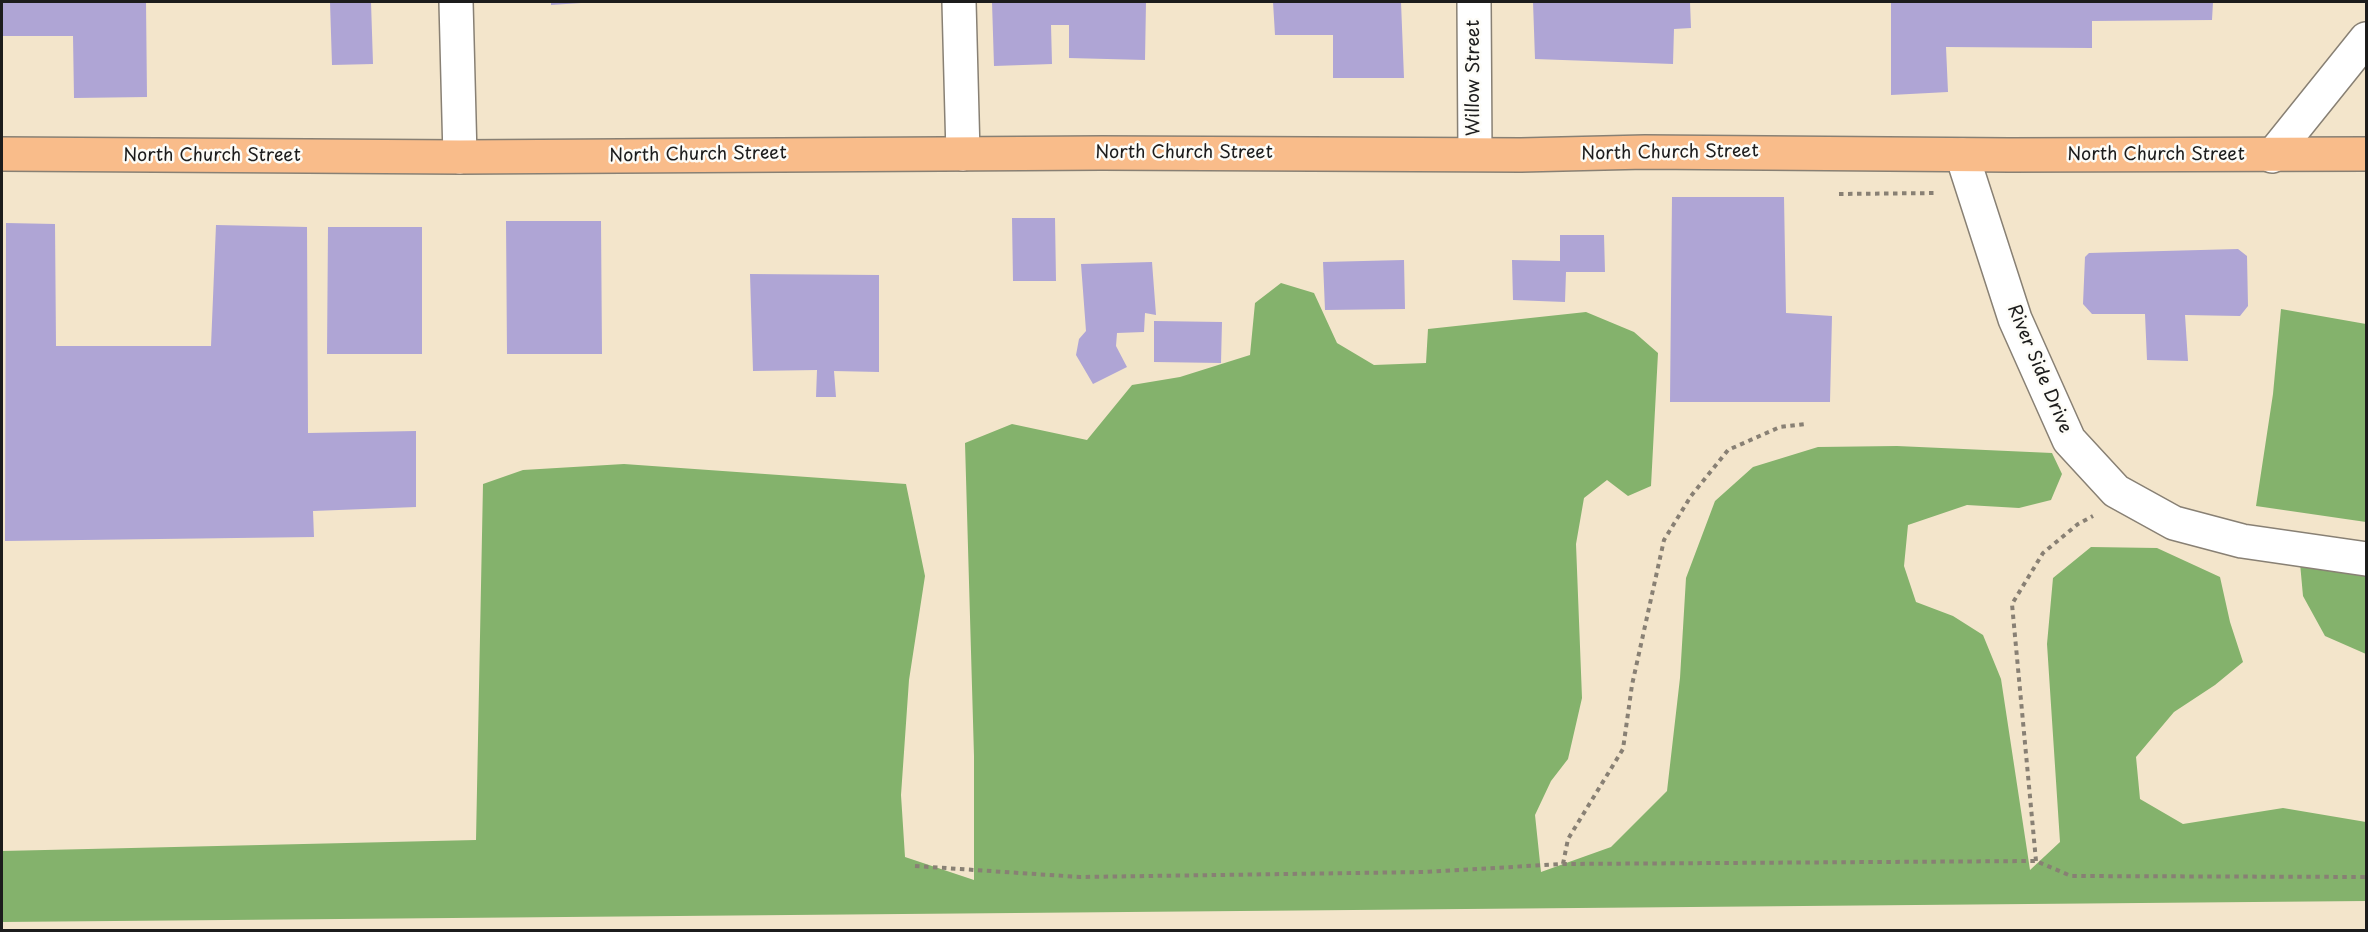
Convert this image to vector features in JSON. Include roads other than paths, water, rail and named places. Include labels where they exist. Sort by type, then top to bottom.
[{"type":"main road","name":"North Church Street","points":[[2,154],[460,157],[1802,152],[2272,156],[2367,154]]},
{"type":"street","points":[[456,2],[460,157]]},
{"type":"street","points":[[959,2],[963,154]]},
{"type":"street","name":"Willow Street","points":[[1474,2],[1475,154]]},
{"type":"street","points":[[2272,156],[2367,39]]},
{"type":"street","name":"River Side Drive","points":[[1962,154],[2015,319],[2069,440],[2116,491],[2174,523],[2242,541],[2367,559]]}]
